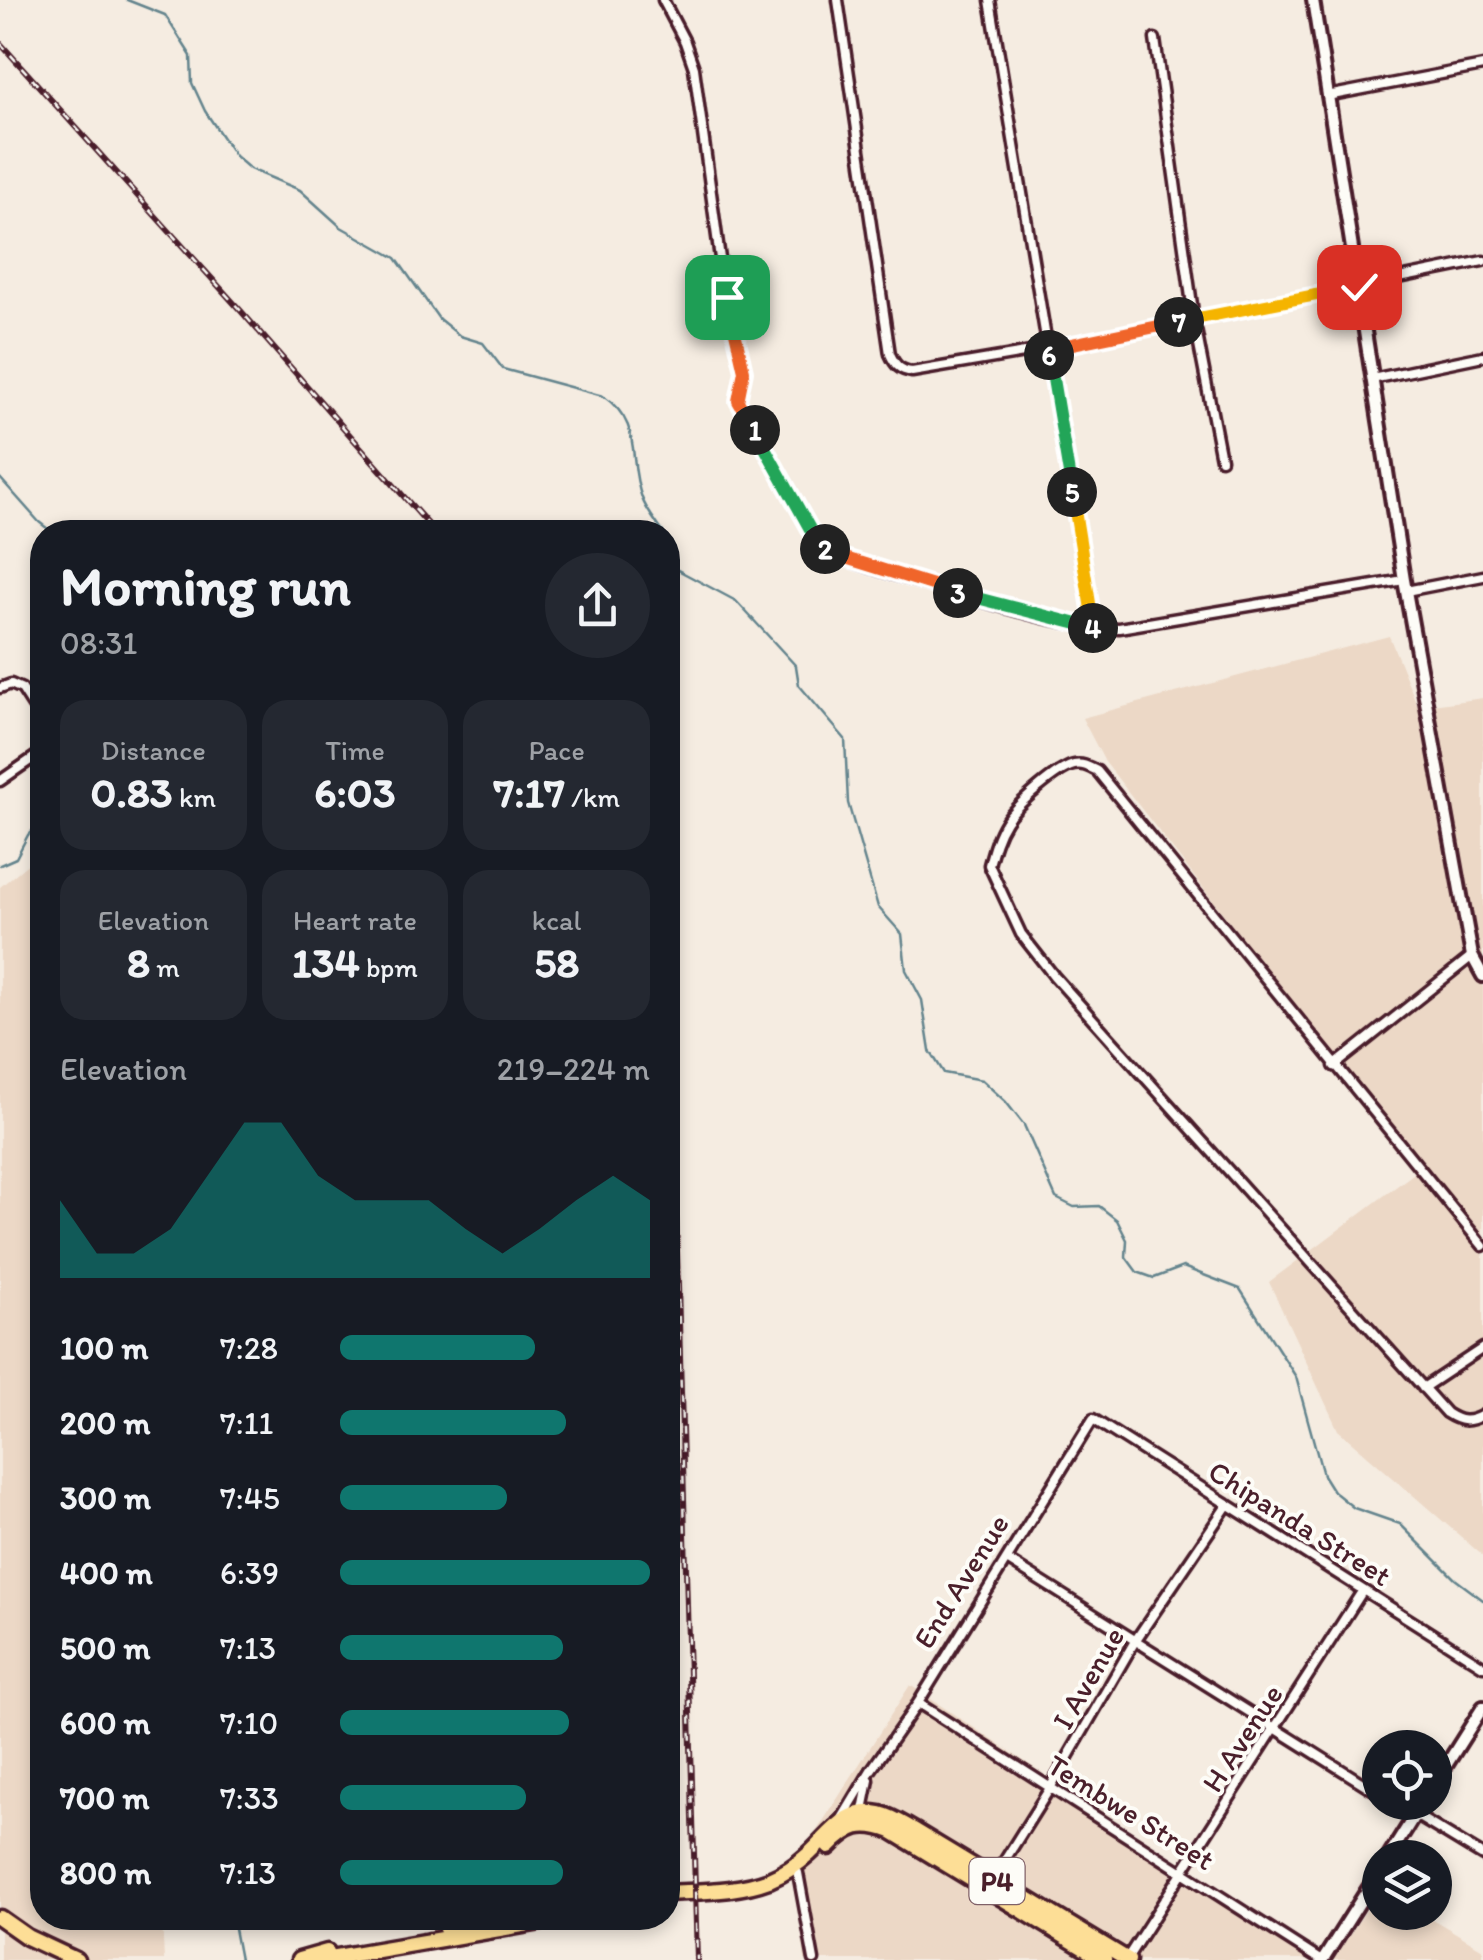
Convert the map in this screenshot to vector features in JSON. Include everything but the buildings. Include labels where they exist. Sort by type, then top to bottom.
[{"type":"highway","name":"P4","points":[[863,1818],[880,1814],[896,1820],[1127,1960]]},
{"type":"highway","name":"End Avenue","points":[[680,1893],[730,1889],[767,1880],[808,1856],[850,1817],[863,1818]]},
{"type":"highway","points":[[680,1902],[766,1890],[798,1874],[863,1818]]},
{"type":"highway","name":"P4","points":[[863,1818],[913,1843],[1104,1960]]},
{"type":"highway","points":[[0,1918],[27,1937],[76,1960]]},
{"type":"highway","points":[[299,1960],[441,1930]]},
{"type":"highway","points":[[319,1960],[494,1930]]},
{"type":"street","points":[[664,0],[694,68],[721,266],[744,371],[738,401],[820,547],[909,579],[1094,628],[1119,628],[1483,576]]},
{"type":"street","points":[[838,0],[890,354],[902,371],[1048,349],[1483,261]]},
{"type":"street","points":[[990,0],[1094,628]]},
{"type":"street","points":[[1313,0],[1405,586],[1472,956],[1483,976]]},
{"type":"street","points":[[1155,39],[1194,319],[1221,459]]},
{"type":"street","points":[[1327,96],[1483,66]]},
{"type":"street","points":[[1372,380],[1483,356]]},
{"type":"street","points":[[0,688],[11,684],[22,689],[30,701]]},
{"type":"street","points":[[0,781],[30,760]]},
{"type":"street","points":[[1483,1246],[1096,771],[1084,764],[1073,765],[1023,801],[996,840],[989,866],[1021,934],[1054,976],[1446,1413],[1466,1422],[1483,1415]]},
{"type":"street","points":[[1334,1066],[1472,956]]},
{"type":"street","points":[[1424,1388],[1483,1348]]},
{"type":"street","name":"Chipanda Street","points":[[1092,1419],[1483,1666]]},
{"type":"street","name":"End Avenue","points":[[838,1825],[1092,1419]]},
{"type":"street","name":"I Avenue","points":[[993,1878],[1135,1641],[1228,1504]]},
{"type":"street","points":[[1007,1560],[1362,1783]]},
{"type":"street","name":"H Avenue","points":[[1127,1960],[1363,1590]]},
{"type":"street","name":"Tembwe Street","points":[[918,1702],[1322,1960]]},
{"type":"street","points":[[1452,1756],[1483,1707]]},
{"type":"street","name":"End Avenue","points":[[863,1818],[872,1770]]},
{"type":"street","points":[[1421,1820],[1483,1856]]},
{"type":"street","points":[[798,1874],[814,1960]]},
{"type":"street","points":[[1322,1960],[1362,1898]]},
{"type":"shaded area","points":[[1389,636],[1418,707],[1483,698],[1483,1556],[1338,1430],[1269,1282],[1421,1168],[1105,762],[1082,718]]},
{"type":"shaded area","points":[[30,862],[30,1930],[163,1930],[164,1960],[0,1960],[0,887]]},
{"type":"shaded area","points":[[910,1685],[1322,1960],[805,1960],[795,1865]]},
{"type":"shaded area","points":[[1362,1917],[1362,1930],[1451,1930],[1483,1949],[1483,1960],[1333,1960]]},
{"type":"waterway","points":[[127,0],[165,15],[191,56],[192,83],[205,111],[235,156],[250,169],[300,190],[341,227],[396,258],[439,319],[460,336],[483,343],[503,369],[603,396],[616,407],[629,430],[642,498],[655,520]]},
{"type":"waterway","points":[[0,478],[37,520]]},
{"type":"waterway","points":[[680,571],[736,601],[796,666],[799,685],[845,739],[848,803],[878,907],[902,934],[906,970],[922,1000],[930,1051],[944,1073],[982,1080],[1006,1102],[1024,1125],[1056,1198],[1074,1207],[1099,1206],[1117,1220],[1127,1240],[1126,1257],[1137,1272],[1154,1278],[1183,1267],[1240,1289],[1296,1377],[1323,1475],[1333,1491],[1354,1508],[1400,1524],[1455,1579],[1483,1600]]},
{"type":"waterway","points":[[0,865],[16,858],[30,833]]},
{"type":"waterway","points":[[234,1930],[240,1960]]},
{"type":"railway","points":[[0,43],[424,520]]},
{"type":"railway","points":[[680,1357],[697,1960]]},
{"type":"route","points":[[727,297],[744,371],[738,401],[820,547],[890,573],[1004,607],[1094,628],[1048,349],[1359,287]]}]
